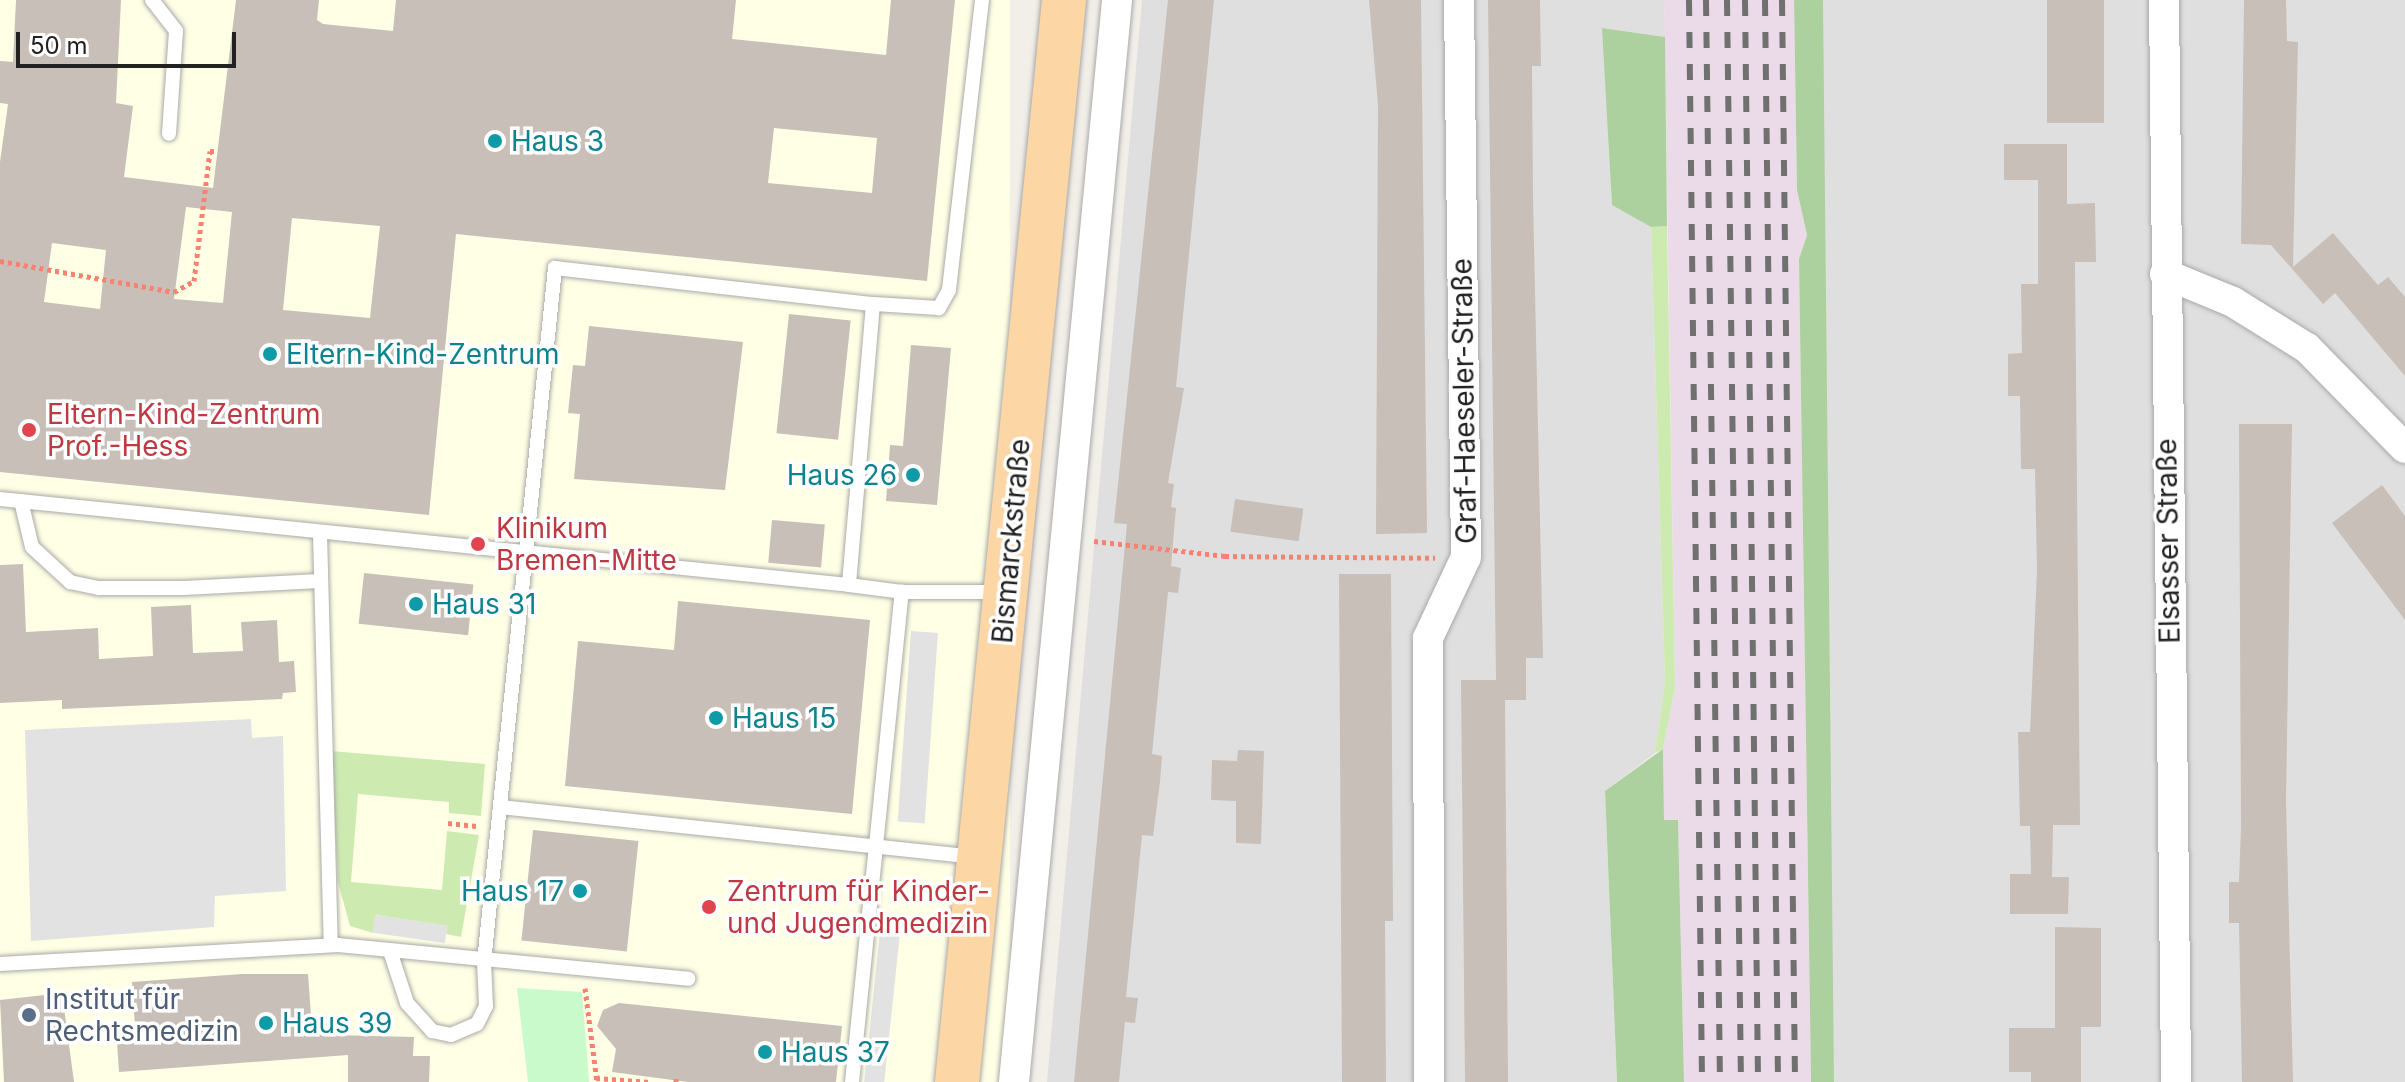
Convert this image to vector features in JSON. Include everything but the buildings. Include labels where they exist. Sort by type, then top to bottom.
[{"type":"main road","name":"Bismarckstraße","points":[[957,1082],[1064,0]]},
{"type":"street","name":"Bismarckstraße","points":[[1014,1082],[1069,538],[1117,0]]},
{"type":"street","name":"Graf-Haeseler-Straße","points":[[1429,1082],[1428,638],[1466,557],[1459,0]]},
{"type":"street","name":"Elsasser Straße","points":[[2164,0],[2176,1082]]},
{"type":"street","points":[[2165,274],[2233,302],[2307,348],[2405,448]]},
{"type":"lane","points":[[152,0],[176,31],[169,134]]},
{"type":"lane","points":[[391,954],[407,1003],[432,1031],[451,1035],[477,1024],[486,1006],[484,962],[555,268],[873,304],[939,308],[949,290],[982,0]]},
{"type":"lane","points":[[849,585],[873,304]]},
{"type":"lane","points":[[0,499],[902,592],[1006,592]]},
{"type":"lane","points":[[21,501],[32,547],[70,582],[99,588],[184,588],[319,581]]},
{"type":"lane","points":[[320,534],[331,945]]},
{"type":"lane","points":[[852,1082],[902,592]]},
{"type":"lane","points":[[500,807],[981,858]]},
{"type":"lane","points":[[0,964],[331,945],[391,954],[688,979]]},
{"type":"path","points":[[0,261],[174,292],[194,281],[210,151],[217,151]]},
{"type":"path","points":[[1069,538],[1225,556],[1466,557]]},
{"type":"path","points":[[448,823],[498,827]]},
{"type":"path","points":[[582,971],[596,1080],[650,1082]]},
{"type":"shaded area","name":"Klinikum Bremen-Mitte","points":[[0,0],[1010,0],[1010,1082],[0,1082]]},
{"type":"shaded area","points":[[1142,0],[1664,0],[1665,37],[1603,28],[1612,204],[1651,227],[1665,681],[1655,753],[1605,791],[1617,1082],[1047,1082]]},
{"type":"shaded area","points":[[1664,0],[1794,0],[1797,190],[1807,235],[1799,259],[1811,1082],[1684,1082],[1678,820],[1664,821],[1663,749],[1675,688]]},
{"type":"shaded area","points":[[1823,0],[2405,0],[2405,1082],[1823,1082]]},
{"type":"shaded area","points":[[911,631],[938,633],[925,823],[898,822]]},
{"type":"shaded area","points":[[251,719],[252,738],[283,736],[286,891],[215,896],[214,927],[31,941],[25,730]]},
{"type":"shaded area","points":[[375,915],[447,925],[445,943],[372,933]]},
{"type":"shaded area","points":[[881,922],[901,924],[884,1082],[864,1082]]},
{"type":"green space","points":[[1794,0],[1823,0],[1834,1082],[1811,1082],[1799,259],[1807,235],[1797,190]]},
{"type":"green space","points":[[1602,28],[1665,37],[1667,226],[1651,227],[1612,205]]},
{"type":"green space","points":[[1667,226],[1675,688],[1663,749],[1655,753],[1665,681],[1651,227]]},
{"type":"green space","points":[[1663,749],[1664,820],[1678,820],[1684,1082],[1617,1082],[1605,791]]},
{"type":"green space","points":[[331,751],[485,764],[481,816],[449,813],[449,802],[358,794],[351,882],[442,890],[447,831],[479,835],[461,937],[446,934],[447,926],[376,915],[373,933],[350,926],[338,882]]},
{"type":"green space","points":[[517,988],[582,992],[589,1082],[528,1082]]},
{"type":"railway","points":[[1689,0],[1702,1082]]},
{"type":"railway","points":[[1706,0],[1720,1082]]},
{"type":"railway","points":[[1727,0],[1741,1082]]},
{"type":"railway","points":[[1745,0],[1758,1082]]},
{"type":"railway","points":[[1765,0],[1778,1082]]},
{"type":"railway","points":[[1782,0],[1795,1082]]},
{"type":"place","name":"Haus 3","points":[[495,141]]},
{"type":"place","name":"Eltern-Kind-Zentrum","points":[[270,354]]},
{"type":"place","name":"Eltern-Kind-Zentrum Prof.-Hess","points":[[29,430]]},
{"type":"place","name":"Haus 26","points":[[913,475]]},
{"type":"place","name":"Klinikum Bremen-Mitte","points":[[478,544]]},
{"type":"place","name":"Haus 31","points":[[416,604]]},
{"type":"place","name":"Haus 15","points":[[716,718]]},
{"type":"place","name":"Haus 17","points":[[580,891]]},
{"type":"place","name":"Zentrum für Kinder- und Jugendmedizin","points":[[709,907]]},
{"type":"place","name":"Institut für Rechtsmedizin","points":[[29,1015]]},
{"type":"place","name":"Haus 39","points":[[266,1023]]},
{"type":"place","name":"Haus 37","points":[[765,1052]]}]
